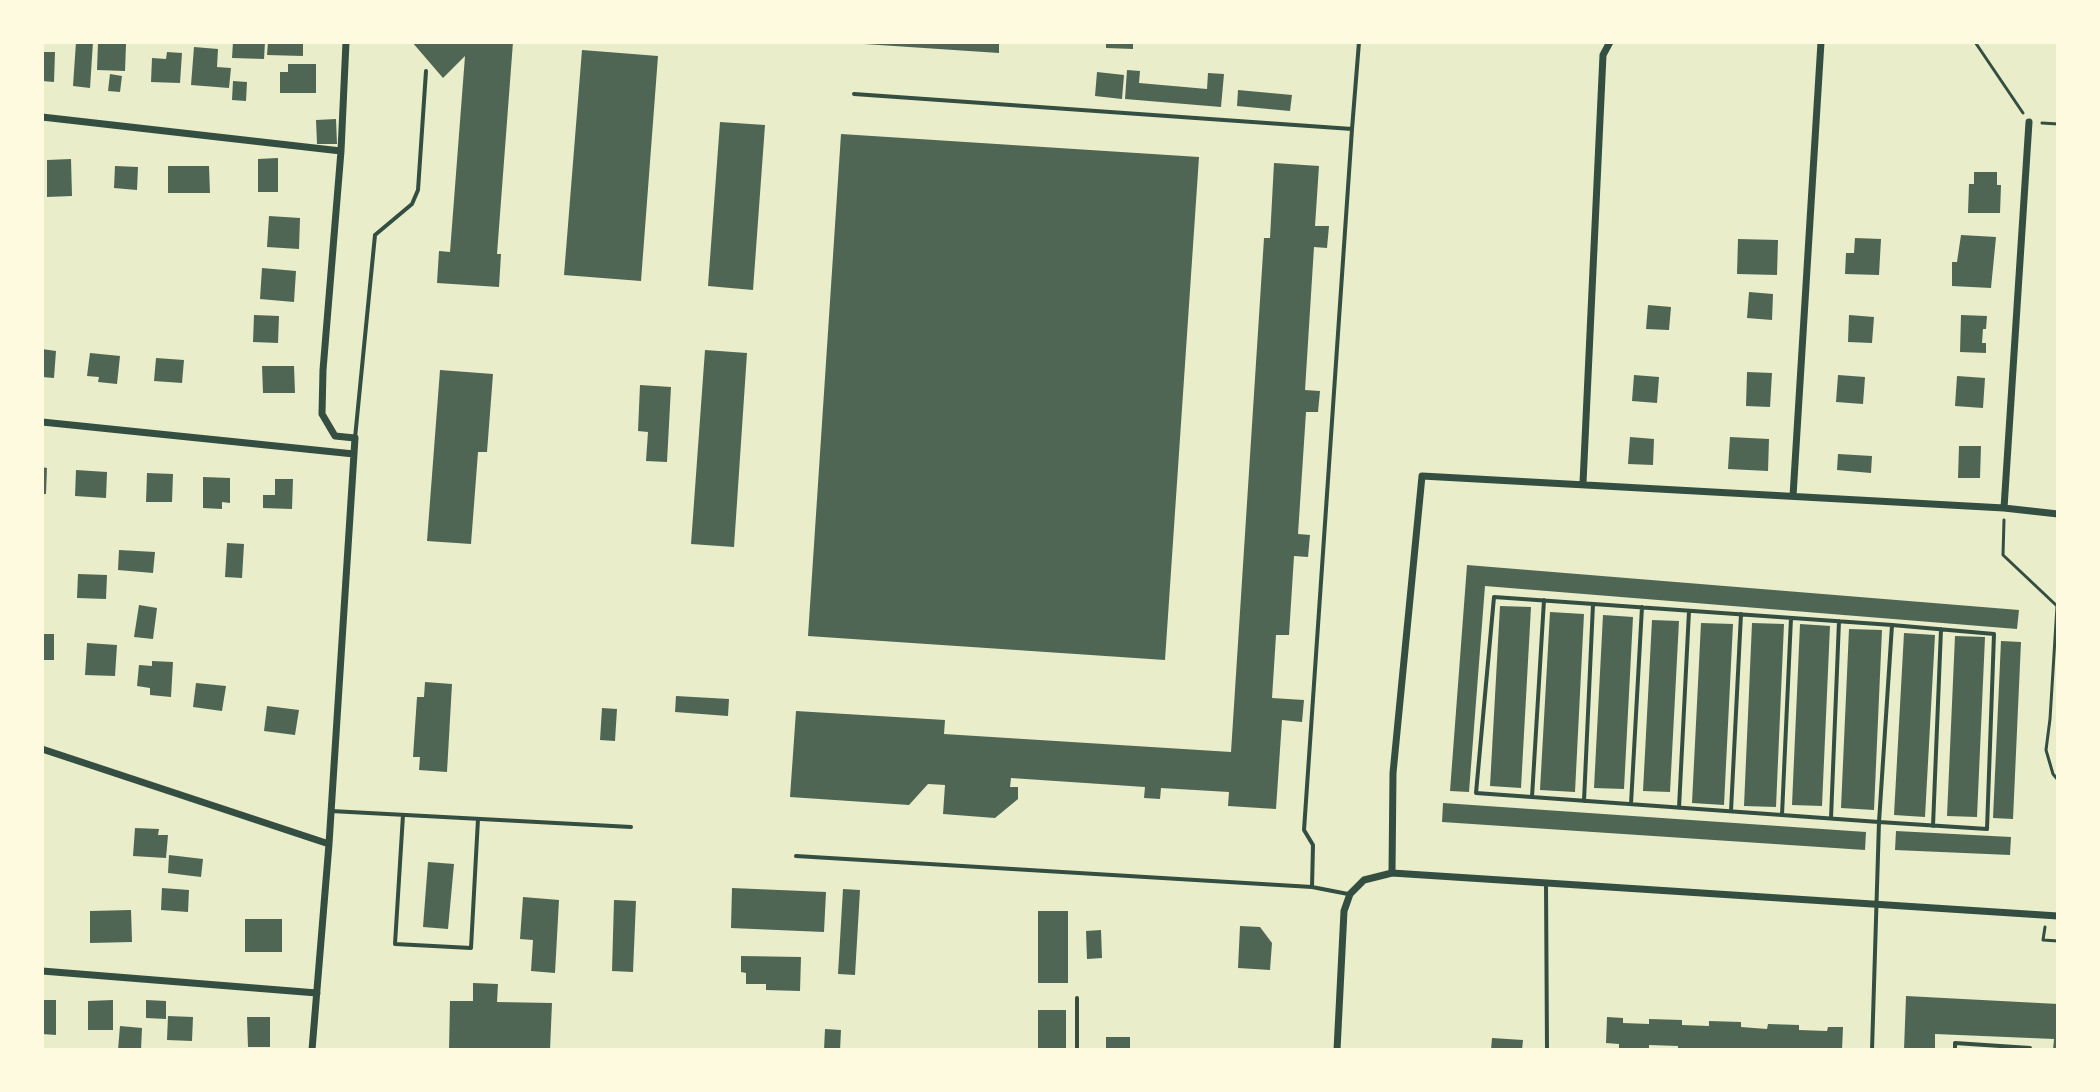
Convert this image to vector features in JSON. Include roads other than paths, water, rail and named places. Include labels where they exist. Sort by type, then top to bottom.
[{"type":"street","points":[[312,1050],[329,844],[355,438],[335,436],[322,414],[346,42]]},
{"type":"street","points":[[1583,483],[1603,55],[1610,42]]},
{"type":"street","points":[[1793,496],[1821,42]]},
{"type":"street","points":[[42,117],[341,151]]},
{"type":"street","points":[[2004,508],[2029,122]]},
{"type":"street","points":[[42,422],[354,454]]},
{"type":"street","points":[[1392,873],[1393,773],[1422,476],[2004,508],[2058,514]]},
{"type":"street","points":[[42,749],[329,844]]},
{"type":"street","points":[[1337,1050],[1344,911],[1350,894],[1364,880],[1392,873],[2058,916]]},
{"type":"street","points":[[42,971],[317,993]]},
{"type":"lane","points":[[1312,887],[1313,845],[1304,830],[1359,42]]},
{"type":"lane","points":[[355,438],[375,235],[412,204],[418,190],[426,71]]},
{"type":"lane","points":[[854,94],[1352,129]]},
{"type":"lane","points":[[1494,597],[1593,604],[1994,634],[1987,829],[1476,793],[1494,597]]},
{"type":"lane","points":[[1532,797],[1544,600]]},
{"type":"lane","points":[[1584,801],[1593,604]]},
{"type":"lane","points":[[1631,804],[1642,607]]},
{"type":"lane","points":[[1679,808],[1689,611]]},
{"type":"lane","points":[[1731,811],[1741,614]]},
{"type":"lane","points":[[1782,815],[1791,618]]},
{"type":"lane","points":[[1831,818],[1839,621]]},
{"type":"lane","points":[[1872,1050],[1879,822],[1892,625]]},
{"type":"lane","points":[[1933,826],[1941,629]]},
{"type":"lane","points":[[331,811],[631,827]]},
{"type":"lane","points":[[403,815],[395,944],[471,948],[478,819]]},
{"type":"lane","points":[[796,856],[1312,887],[1350,894]]},
{"type":"lane","points":[[1546,884],[1547,1050]]},
{"type":"lane","points":[[1077,998],[1077,1050]]},
{"type":"lane","points":[[1955,1050],[1955,1043],[2030,1050]]}]
